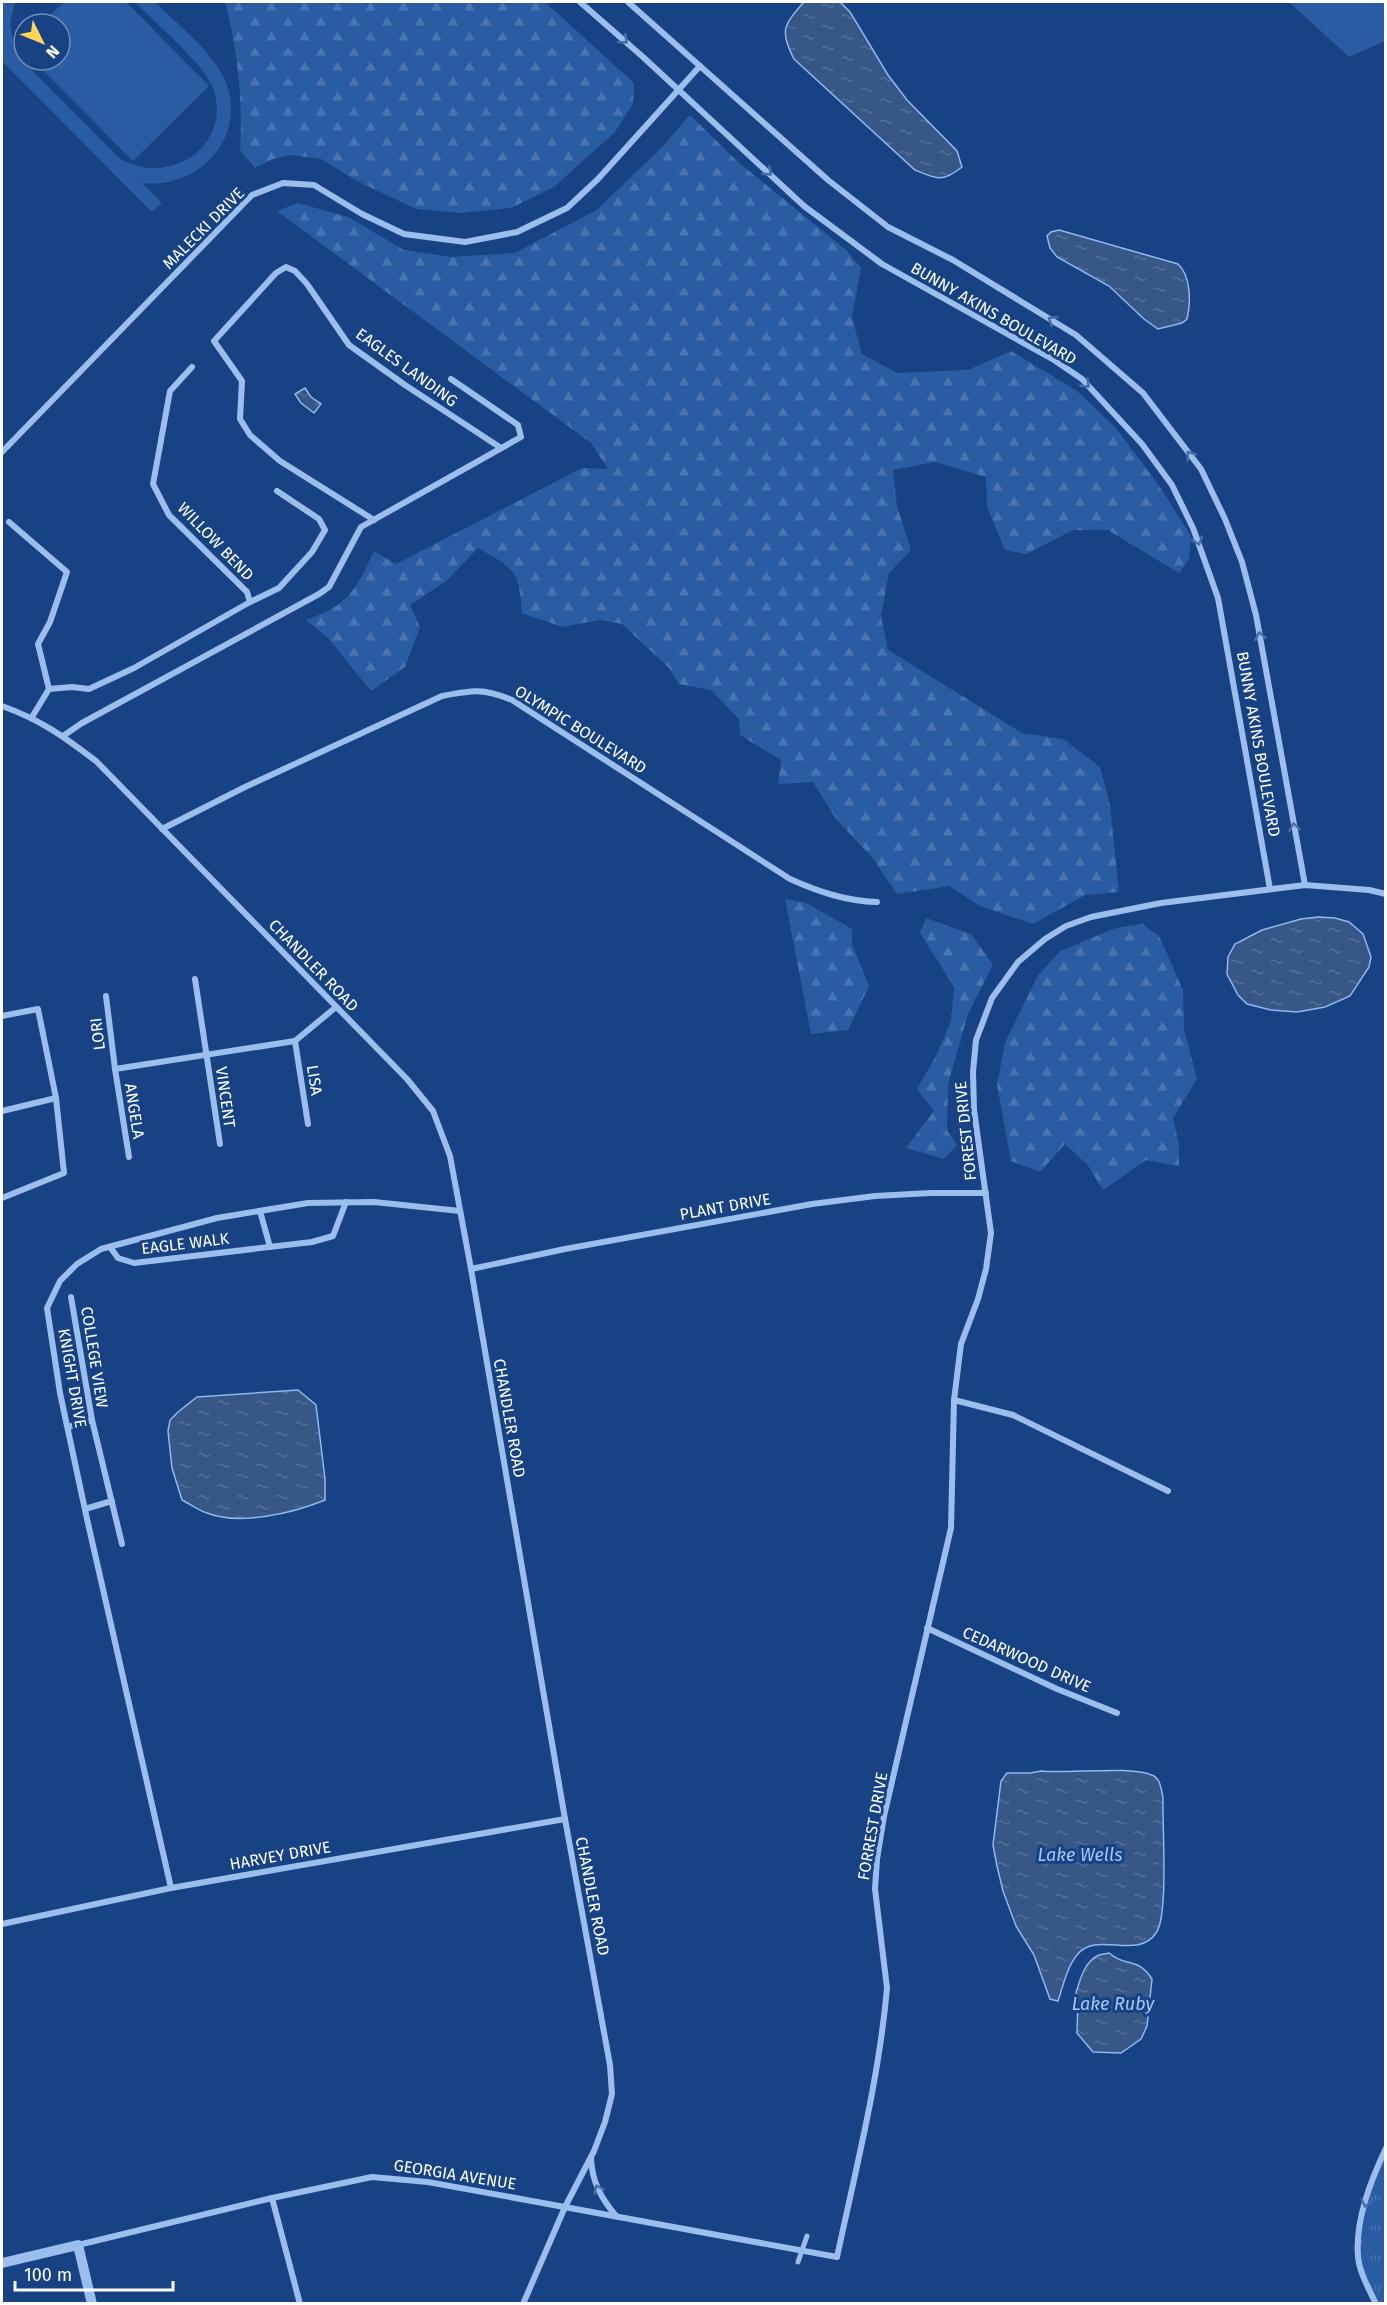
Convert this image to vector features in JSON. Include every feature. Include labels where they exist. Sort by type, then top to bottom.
[{"type":"street","name":"BUNNY AKINS BOULEVARD","points":[[580,2],[804,206],[882,264],[1082,379],[1142,444],[1172,485],[1193,528],[1218,598],[1270,889]]},
{"type":"street","name":"BUNNY AKINS BOULEVARD","points":[[628,2],[828,180],[888,227],[953,260],[1076,335],[1143,393],[1201,469],[1242,562],[1256,615],[1305,885]]},
{"type":"street","name":"MALECKI DRIVE","points":[[2,452],[252,195],[283,183],[314,185],[362,214],[404,234],[465,242],[518,232],[567,208],[598,179],[700,66]]},
{"type":"street","name":"EAGLES LANDING","points":[[374,520],[280,461],[250,435],[240,419],[242,381],[214,341],[276,273],[286,267],[295,271],[307,284],[349,345],[501,448]]},
{"type":"street","name":"WILLOW BEND","points":[[192,367],[170,391],[153,484],[169,515],[247,592],[250,602]]},
{"type":"street","name":"EAGLES LANDING","points":[[63,736],[82,723],[319,594],[329,587],[361,527],[521,436],[518,425],[451,379]]},
{"type":"street","name":"WILLOW BEND","points":[[49,688],[89,689],[134,668],[279,588],[312,552],[325,530],[319,519],[278,491]]},
{"type":"street","points":[[9,522],[67,572],[50,622],[38,644],[49,688],[32,717]]},
{"type":"street","name":"OLYMPIC BOULEVARD","points":[[162,829],[254,783],[442,696],[472,690],[491,692],[512,700],[790,879],[820,892],[859,901],[878,902]]},
{"type":"street","name":"CHANDLER ROAD","points":[[2,706],[32,717],[63,736],[96,761],[407,1080],[433,1111],[450,1156],[610,2065],[612,2094],[605,2122],[591,2156],[565,2207],[523,2304]]},
{"type":"street","name":"FOREST DRIVE","points":[[954,1400],[961,1344],[978,1299],[986,1269],[991,1233],[974,1110],[973,1072],[976,1040],[992,998],[1018,962],[1045,939],[1066,926],[1091,917],[1161,903],[1305,885],[1368,890],[1386,894]]},
{"type":"street","name":"VINCENT","points":[[195,980],[219,1144]]},
{"type":"street","name":"LORI","points":[[106,996],[115,1069]]},
{"type":"street","points":[[115,1069],[295,1041],[336,1007]]},
{"type":"street","points":[[2,1016],[38,1009],[56,1098],[64,1173],[2,1198]]},
{"type":"street","name":"LISA","points":[[295,1041],[308,1124]]},
{"type":"street","name":"ANGELA","points":[[115,1069],[129,1157]]},
{"type":"street","points":[[2,1111],[56,1098]]},
{"type":"street","name":"PLANT DRIVE","points":[[471,1269],[565,1249],[812,1204],[874,1196],[986,1193]]},
{"type":"street","name":"EAGLE WALK","points":[[110,1247],[118,1258],[134,1263],[312,1242],[333,1236],[345,1202]]},
{"type":"street","name":"KNIGHT DRIVE","points":[[171,1888],[85,1509],[47,1308],[60,1281],[77,1264],[101,1249],[217,1218],[308,1203],[374,1202],[460,1210]]},
{"type":"street","points":[[260,1211],[270,1247]]},
{"type":"street","name":"COLLEGE VIEW","points":[[71,1298],[92,1420],[122,1544]]},
{"type":"street","points":[[954,1400],[1013,1415],[1168,1491]]},
{"type":"street","name":"FORREST DRIVE","points":[[837,2257],[882,2040],[888,1988],[875,1889],[877,1859],[884,1816],[951,1528],[954,1400]]},
{"type":"street","name":"COLLEGE VIEW","points":[[68,1426],[92,1420]]},
{"type":"street","points":[[85,1509],[112,1501]]},
{"type":"street","name":"CEDARWOOD DRIVE","points":[[927,1629],[1057,1689],[1117,1713]]},
{"type":"street","name":"HARVEY DRIVE","points":[[2,1924],[171,1888],[565,1819]]},
{"type":"street","points":[[1376,2304],[1366,2284],[1358,2257],[1359,2232],[1371,2179],[1386,2148]]},
{"type":"street","points":[[591,2156],[595,2184],[606,2204],[617,2216]]},
{"type":"street","name":"GEORGIA AVENUE","points":[[2,2263],[272,2198],[372,2178],[428,2182],[837,2257]]},
{"type":"street","points":[[272,2198],[300,2304]]},
{"type":"street","points":[[798,2262],[807,2236]]},
{"type":"street","points":[[78,2246],[92,2304]]},
{"type":"green space","points":[[2,2],[15,2],[10,24],[12,71],[2,61]]},
{"type":"green space","points":[[64,2],[126,2],[209,86],[133,161],[45,72],[72,72],[72,12],[54,12]]},
{"type":"green space","points":[[135,2],[155,2],[203,48],[225,80],[231,101],[230,121],[224,139],[214,155],[200,168],[182,178],[163,183],[142,183],[162,203],[152,212],[13,72],[34,72],[120,159],[140,167],[160,168],[178,164],[194,155],[207,142],[215,126],[217,107],[212,86],[207,76],[177,42]]},
{"type":"green space","points":[[225,2],[545,2],[634,83],[633,104],[615,132],[554,187],[511,208],[461,213],[416,209],[357,181],[321,159],[290,155],[273,159],[255,168],[240,150],[241,113],[238,76]]},
{"type":"green space","points":[[1289,2],[1385,2],[1385,41],[1349,57]]},
{"type":"green space","points":[[690,115],[738,162],[846,250],[861,268],[852,317],[862,354],[897,373],[968,370],[1011,351],[1077,391],[1116,428],[1160,487],[1191,536],[1189,559],[1179,573],[1108,530],[1073,530],[1026,554],[1005,550],[987,507],[986,477],[935,462],[893,470],[897,506],[911,550],[889,573],[881,616],[888,650],[1022,733],[1063,739],[1100,767],[1110,805],[1119,892],[1085,895],[1033,924],[980,906],[949,886],[897,894],[872,857],[836,819],[813,782],[778,784],[781,760],[740,735],[739,719],[711,690],[679,684],[669,668],[622,624],[600,620],[562,627],[522,613],[519,588],[513,572],[478,548],[446,581],[410,605],[420,627],[405,667],[371,691],[328,638],[306,620],[332,609],[349,595],[374,551],[396,564],[582,468],[608,469],[591,443],[277,211],[298,203],[348,217],[404,250],[451,257],[515,253],[598,209],[664,145]]},
{"type":"green space","points":[[785,899],[806,903],[852,929],[852,944],[869,986],[848,1030],[811,1034]]},
{"type":"green space","points":[[926,918],[971,934],[993,965],[968,1014],[948,1084],[947,1130],[957,1145],[944,1159],[906,1148],[934,1111],[917,1089],[936,1056],[951,1021],[954,987],[920,933]]},
{"type":"green space","points":[[1142,924],[1159,936],[1183,990],[1184,1029],[1197,1079],[1173,1118],[1179,1145],[1179,1166],[1146,1160],[1103,1190],[1087,1164],[1065,1144],[1040,1172],[1011,1161],[997,1085],[1005,1043],[1037,977],[1060,951],[1116,928]]},
{"type":"green space","points":[[1385,2148],[1385,2303],[1376,2303],[1360,2268],[1358,2243],[1365,2200]]},
{"type":"water","points":[[804,2],[840,2],[850,12],[888,75],[907,100],[957,151],[962,167],[939,178],[915,170],[794,59],[786,41],[786,28]]},
{"type":"water","points":[[1059,230],[1178,264],[1188,282],[1187,319],[1182,323],[1158,329],[1109,286],[1057,257],[1050,248],[1047,236]]},
{"type":"water","points":[[305,388],[311,397],[321,404],[314,413],[301,403],[295,394]]},
{"type":"water","points":[[1318,917],[1349,922],[1363,934],[1371,957],[1369,967],[1350,996],[1325,1007],[1297,1012],[1271,1010],[1247,1004],[1238,995],[1227,974],[1228,957],[1235,944],[1262,930],[1301,919]]},
{"type":"water","points":[[298,1390],[316,1405],[325,1479],[325,1500],[282,1513],[235,1518],[207,1513],[182,1500],[172,1468],[168,1431],[170,1420],[178,1412],[197,1397]]},
{"type":"water","name":"Lake Wells","points":[[1116,1770],[1144,1773],[1158,1780],[1163,1797],[1164,1889],[1160,1923],[1156,1933],[1148,1941],[1138,1945],[1106,1944],[1085,1948],[1071,1965],[1058,2001],[1050,1999],[1034,1955],[1016,1926],[1003,1891],[993,1845],[1001,1781],[1007,1773]]},
{"type":"water","name":"Lake Ruby","points":[[1109,1953],[1141,1967],[1152,1979],[1147,2026],[1141,2039],[1121,2053],[1093,2052],[1077,2033],[1078,1999],[1076,1993],[1081,1976],[1090,1961],[1099,1955]]}]
